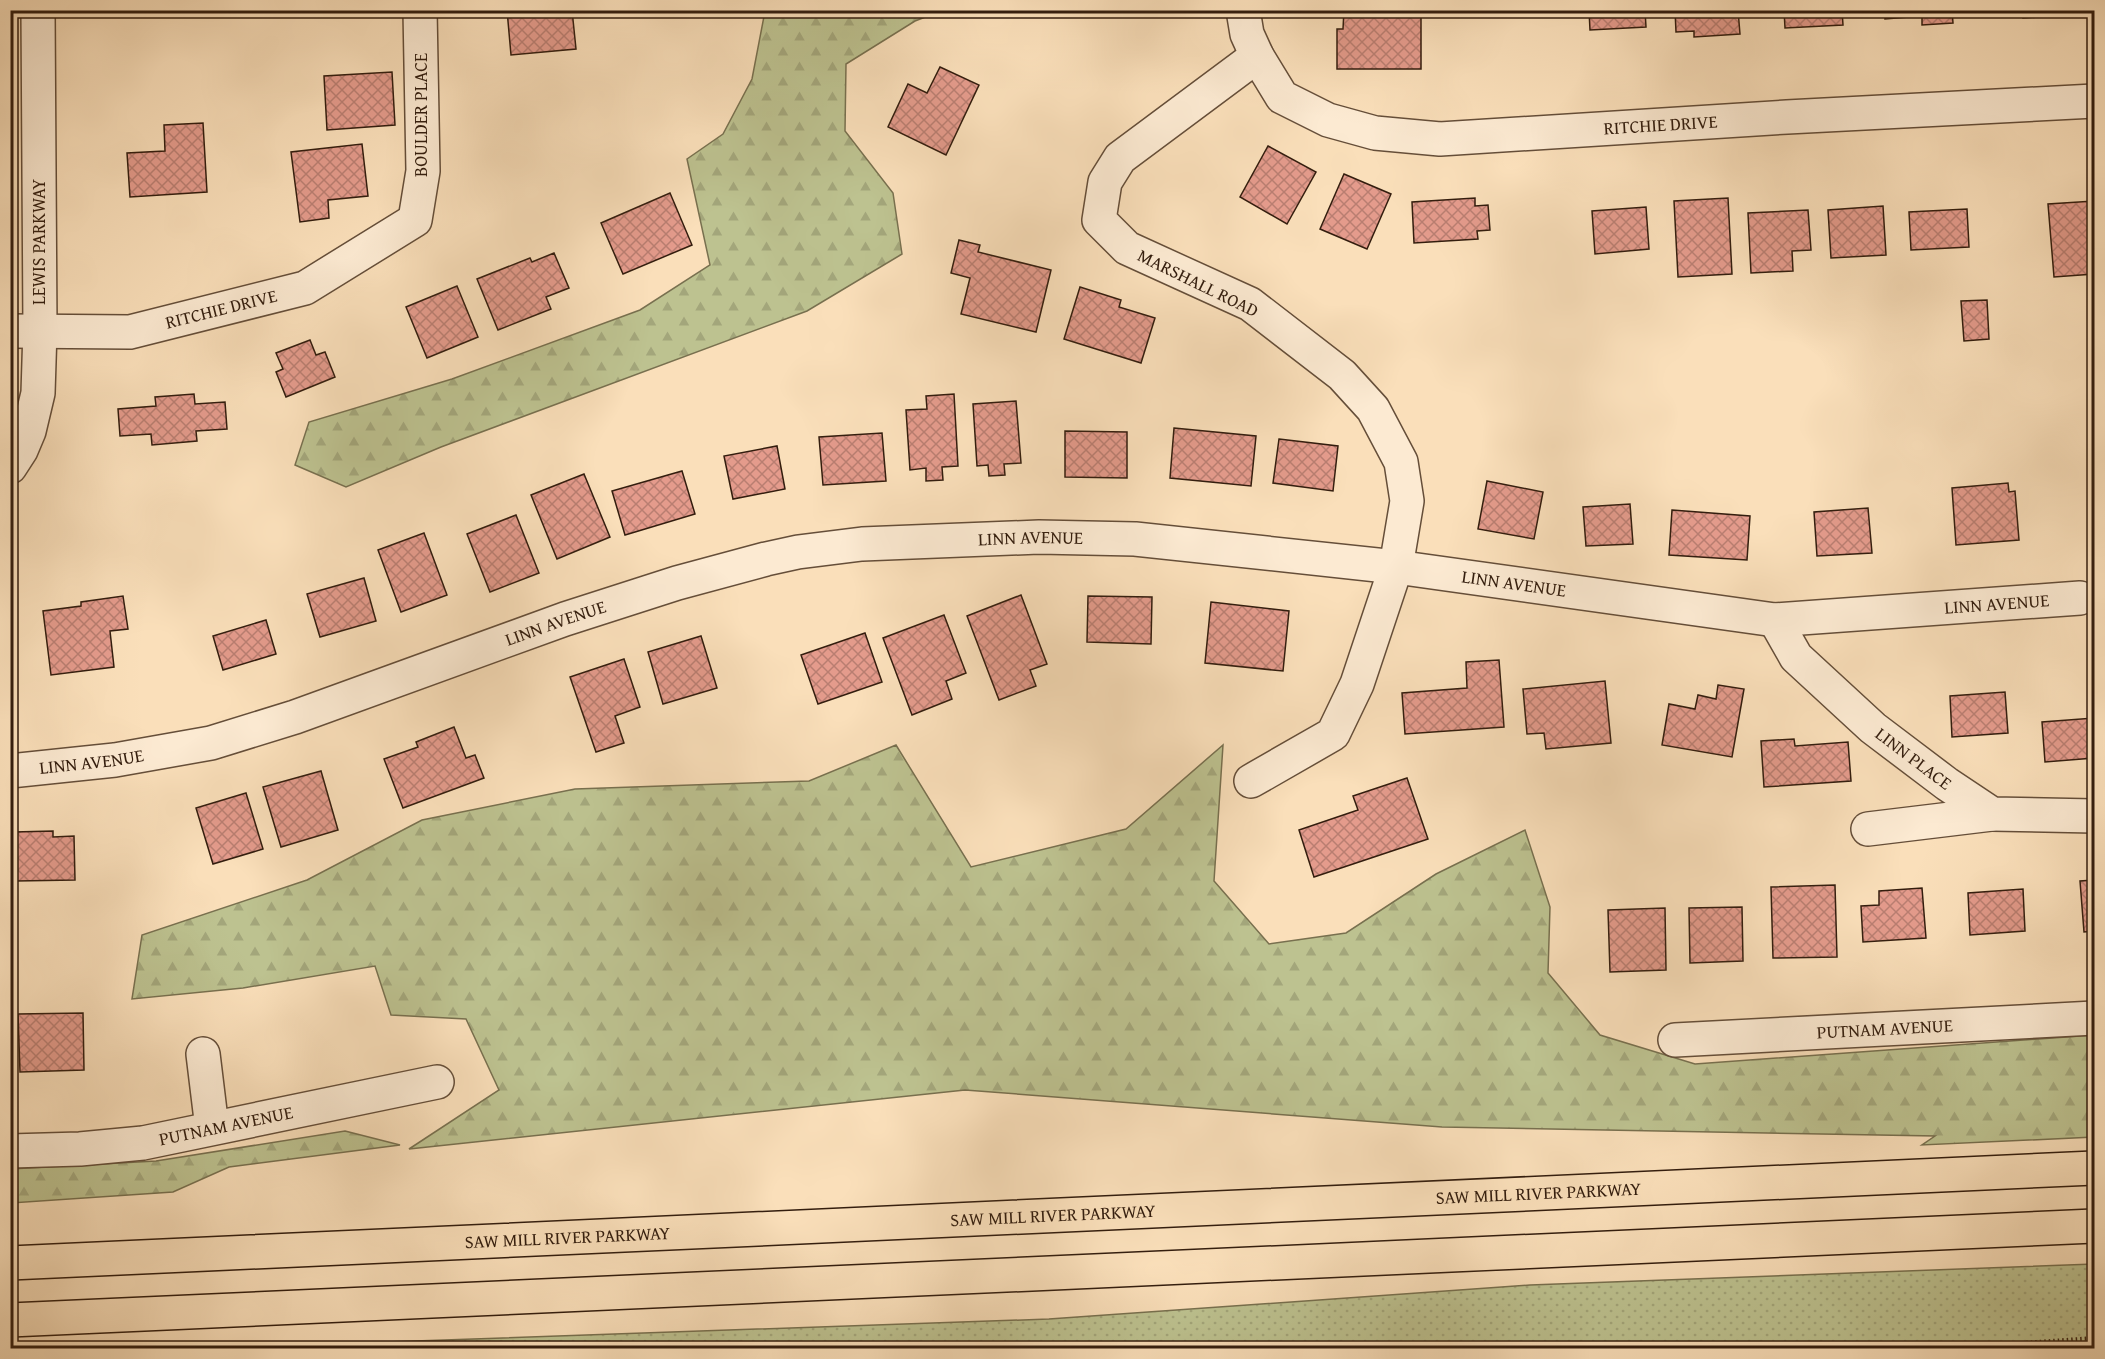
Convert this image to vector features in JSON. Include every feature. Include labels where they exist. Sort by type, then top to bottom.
[{"type":"highway","name":"SAW MILL RIVER PARKWAY","points":[[10,1263],[2094,1168]]},
{"type":"highway","points":[[10,1320],[2094,1226]]},
{"type":"street","name":"LEWIS PARKWAY","points":[[10,467],[21,450],[35,410],[39,376],[25,331],[38,10]]},
{"type":"street","name":"BOULDER PLACE","points":[[415,220],[423,171],[420,10]]},
{"type":"street","points":[[1243,10],[1247,34],[1257,57]]},
{"type":"street","name":"RITCHIE DRIVE","points":[[1257,57],[1282,97],[1328,120],[1375,133],[1440,139],[1787,117],[2094,101]]},
{"type":"street","name":"MARSHALL ROAD","points":[[1251,781],[1333,734],[1357,684],[1396,567],[1407,501],[1401,462],[1373,409],[1342,375],[1250,304],[1127,248],[1099,220],[1105,182],[1120,158],[1257,57]]},
{"type":"street","name":"RITCHIE DRIVE","points":[[25,331],[130,332],[305,288],[415,220]]},
{"type":"street","name":"LINN AVENUE","points":[[10,771],[115,760],[211,743],[295,717],[622,600],[733,567],[798,552],[882,543],[1086,537],[1135,539],[1396,567],[1775,620],[2080,598]]},
{"type":"street","name":"LINN PLACE","points":[[1775,620],[1796,657],[1873,728],[1947,784],[1992,813]]},
{"type":"street","points":[[1868,829],[1992,813],[2094,816]]},
{"type":"street","name":"PUTNAM AVENUE","points":[[1675,1040],[2094,1018]]},
{"type":"street","points":[[203,1054],[212,1128]]},
{"type":"street","name":"PUTNAM AVENUE","points":[[10,1151],[143,1143],[437,1082]]},
{"type":"path","points":[[1950,1348],[2094,1338]]},
{"type":"green space","points":[[765,11],[941,11],[915,21],[846,64],[845,131],[893,193],[902,254],[807,311],[441,447],[346,487],[295,465],[309,422],[452,379],[640,310],[710,265],[687,159],[723,134],[752,79]]},
{"type":"green space","points":[[896,745],[971,867],[1126,829],[1223,745],[1214,881],[1269,944],[1346,933],[1436,874],[1525,830],[1550,907],[1548,973],[1600,1035],[1695,1064],[2094,1035],[2094,1137],[1922,1145],[1935,1136],[1442,1127],[965,1090],[409,1149],[499,1090],[466,1019],[391,1015],[375,966],[243,988],[132,999],[142,935],[307,880],[422,820],[575,789],[809,781]]},
{"type":"green space","points":[[345,1131],[400,1145],[229,1167],[173,1192],[11,1203],[10,1169],[156,1161]]},
{"type":"green space","points":[[2094,1264],[2094,1348],[212,1348],[1049,1319],[1530,1285]]},
{"type":"building","points":[[507,10],[572,10],[576,49],[511,55]]},
{"type":"building","points":[[1344,10],[1421,10],[1421,69],[1337,69],[1337,29],[1343,29]]},
{"type":"building","points":[[1589,10],[1645,10],[1646,27],[1590,30]]},
{"type":"building","points":[[1675,10],[1738,10],[1740,34],[1694,37],[1694,31],[1676,32]]},
{"type":"building","points":[[1784,10],[1842,10],[1843,25],[1785,28]]},
{"type":"building","points":[[1885,10],[1952,10],[1953,23],[1922,25],[1922,16],[1885,19]]},
{"type":"building","points":[[2023,10],[2081,10],[2081,14],[2023,18]]},
{"type":"building","points":[[940,67],[979,85],[946,155],[888,127],[908,84],[927,93]]},
{"type":"building","points":[[392,72],[395,125],[327,130],[324,76]]},
{"type":"building","points":[[203,123],[207,192],[130,197],[127,153],[165,151],[164,125]]},
{"type":"building","points":[[362,144],[368,196],[328,200],[329,218],[300,222],[291,152]]},
{"type":"building","points":[[1268,146],[1316,172],[1287,224],[1240,197]]},
{"type":"building","points":[[1344,174],[1391,194],[1367,249],[1320,229]]},
{"type":"building","points":[[670,193],[692,245],[623,274],[601,223]]},
{"type":"building","points":[[1475,198],[1475,206],[1488,205],[1490,230],[1477,231],[1478,239],[1414,243],[1412,202]]},
{"type":"building","points":[[1728,198],[1732,274],[1678,277],[1674,201]]},
{"type":"building","points":[[2094,201],[2094,274],[2054,277],[2048,204]]},
{"type":"building","points":[[1883,206],[1886,255],[1831,258],[1828,210]]},
{"type":"building","points":[[1646,207],[1649,249],[1595,254],[1592,211]]},
{"type":"building","points":[[1967,209],[1969,247],[1911,250],[1909,212]]},
{"type":"building","points":[[1808,210],[1811,250],[1792,251],[1793,271],[1751,273],[1748,213]]},
{"type":"building","points":[[959,240],[980,245],[978,252],[1051,270],[1036,332],[961,314],[970,278],[951,273]]},
{"type":"building","points":[[554,253],[569,288],[546,297],[551,309],[498,330],[477,279],[530,258],[532,262]]},
{"type":"building","points":[[457,286],[478,337],[427,358],[406,307]]},
{"type":"building","points":[[1080,287],[1121,300],[1119,307],[1155,318],[1141,363],[1064,339]]},
{"type":"building","points":[[1987,300],[1989,339],[1964,341],[1961,301]]},
{"type":"building","points":[[310,340],[316,355],[325,352],[335,377],[286,397],[276,372],[283,369],[276,353]]},
{"type":"building","points":[[194,394],[195,404],[225,402],[227,429],[196,431],[197,441],[152,445],[151,434],[120,436],[118,409],[156,406],[155,397]]},
{"type":"building","points":[[954,394],[958,466],[942,467],[943,480],[926,481],[926,468],[910,470],[906,410],[927,409],[926,396]]},
{"type":"building","points":[[1016,401],[1021,463],[1004,464],[1005,475],[989,476],[988,465],[977,466],[973,404]]},
{"type":"building","points":[[1174,428],[1256,436],[1251,486],[1170,478]]},
{"type":"building","points":[[1065,431],[1127,432],[1127,478],[1065,477]]},
{"type":"building","points":[[882,433],[886,481],[823,485],[819,437]]},
{"type":"building","points":[[1279,439],[1338,446],[1333,491],[1273,483]]},
{"type":"building","points":[[777,446],[785,489],[733,499],[724,456]]},
{"type":"building","points":[[682,471],[695,514],[625,535],[612,491]]},
{"type":"building","points":[[584,474],[610,537],[557,559],[531,495]]},
{"type":"building","points":[[1487,481],[1543,492],[1534,539],[1478,529]]},
{"type":"building","points":[[2008,483],[2009,492],[2015,491],[2019,540],[1956,545],[1952,488]]},
{"type":"building","points":[[1630,504],[1633,544],[1586,546],[1583,507]]},
{"type":"building","points":[[1868,508],[1872,553],[1817,556],[1814,512]]},
{"type":"building","points":[[1672,510],[1750,516],[1747,560],[1669,555]]},
{"type":"building","points":[[516,515],[539,573],[490,592],[467,534]]},
{"type":"building","points":[[424,533],[447,595],[401,612],[378,550]]},
{"type":"building","points":[[364,578],[376,621],[320,637],[307,594]]},
{"type":"building","points":[[1021,595],[1047,664],[1030,670],[1036,686],[999,700],[967,616]]},
{"type":"building","points":[[123,596],[128,629],[110,631],[114,667],[51,675],[43,611],[81,606],[81,602]]},
{"type":"building","points":[[1088,596],[1152,597],[1151,644],[1087,642]]},
{"type":"building","points":[[1211,602],[1289,611],[1283,671],[1205,663]]},
{"type":"building","points":[[944,615],[966,673],[946,681],[952,699],[912,715],[883,638]]},
{"type":"building","points":[[266,620],[276,654],[223,670],[213,636]]},
{"type":"building","points":[[865,633],[882,682],[818,704],[801,655]]},
{"type":"building","points":[[701,636],[717,688],[663,704],[648,652]]},
{"type":"building","points":[[624,659],[640,707],[615,716],[624,743],[596,752],[570,677]]},
{"type":"building","points":[[1499,660],[1504,727],[1405,734],[1402,693],[1467,688],[1466,662]]},
{"type":"building","points":[[1605,681],[1611,743],[1546,749],[1544,733],[1527,734],[1523,689]]},
{"type":"building","points":[[1718,685],[1744,689],[1732,757],[1662,745],[1669,704],[1695,709],[1698,695],[1716,699]]},
{"type":"building","points":[[2005,692],[2008,733],[1952,737],[1950,696]]},
{"type":"building","points":[[2094,718],[2094,758],[2045,762],[2042,722]]},
{"type":"building","points":[[454,727],[466,758],[475,755],[484,778],[403,808],[384,759],[418,747],[416,742]]},
{"type":"building","points":[[1794,739],[1795,746],[1848,742],[1851,781],[1764,787],[1761,741]]},
{"type":"building","points":[[321,771],[338,830],[281,847],[263,787]]},
{"type":"building","points":[[1407,778],[1428,839],[1314,877],[1299,830],[1358,810],[1353,796]]},
{"type":"building","points":[[246,793],[263,849],[213,864],[196,808]]},
{"type":"building","points":[[53,831],[53,837],[74,836],[75,880],[16,881],[14,832]]},
{"type":"building","points":[[2094,880],[2094,931],[2084,932],[2080,881]]},
{"type":"building","points":[[1835,885],[1837,957],[1773,958],[1771,887]]},
{"type":"building","points":[[1922,888],[1926,938],[1863,942],[1861,906],[1879,905],[1879,891]]},
{"type":"building","points":[[2023,889],[2025,931],[1970,935],[1968,893]]},
{"type":"building","points":[[1742,907],[1743,961],[1690,963],[1689,908]]},
{"type":"building","points":[[1665,908],[1666,970],[1610,972],[1608,910]]},
{"type":"building","points":[[83,1013],[84,1070],[20,1072],[18,1014]]}]
